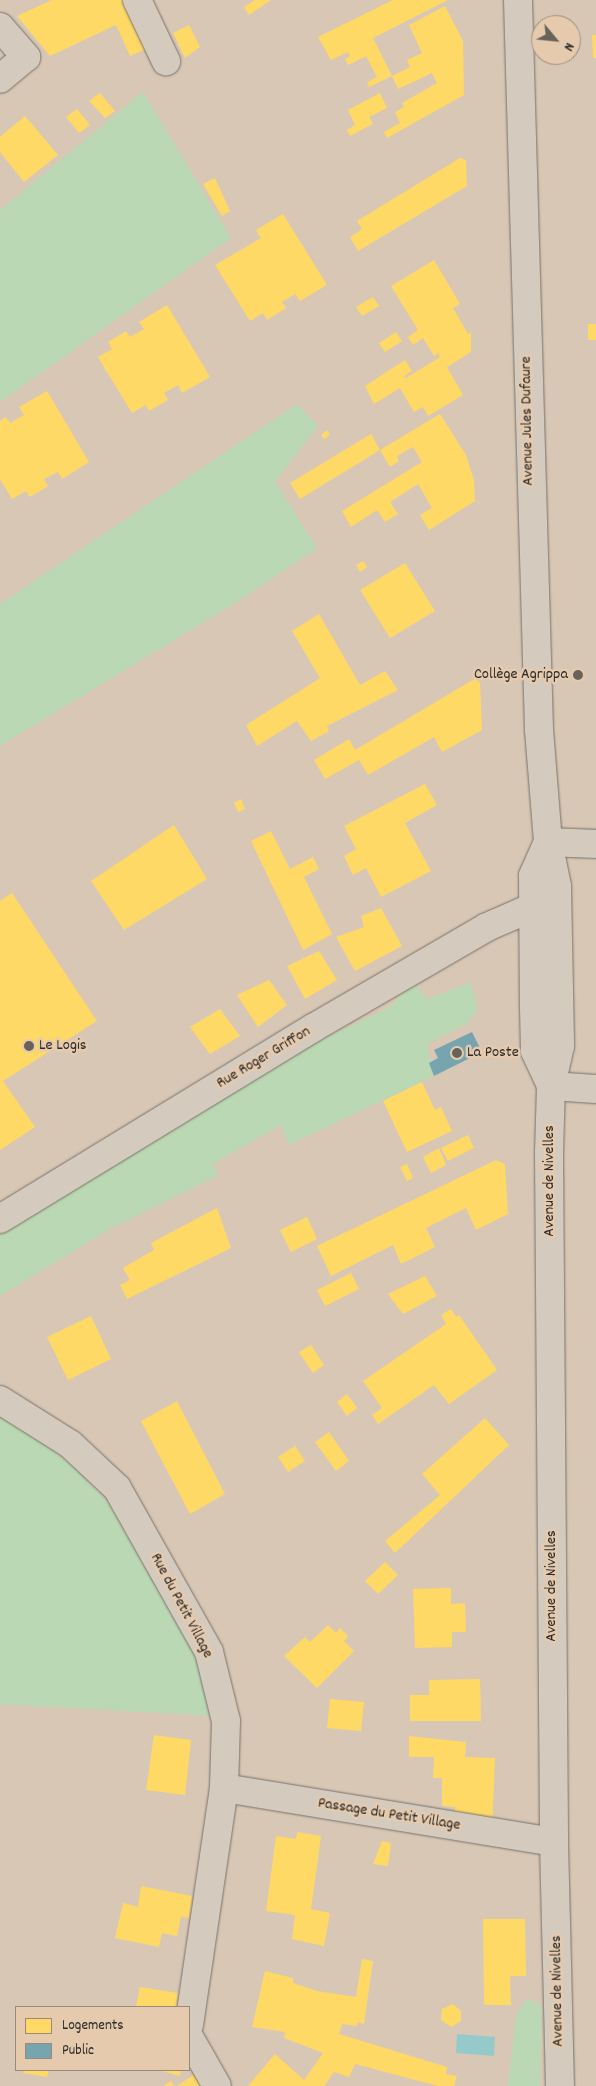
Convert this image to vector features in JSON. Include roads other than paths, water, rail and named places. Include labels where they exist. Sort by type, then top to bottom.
[{"type":"main road","points":[[137,0],[166,61]]},
{"type":"main road","name":"Avenue Jules Dufaure","points":[[518,0],[531,534],[548,842]]},
{"type":"main road","points":[[0,27],[26,58],[0,79]]},
{"type":"main road","points":[[548,842],[596,844]]},
{"type":"main road","name":"Avenue de Nivelles","points":[[548,842],[533,876],[533,907],[535,1051],[551,1086]]},
{"type":"main road","name":"Avenue de Nivelles","points":[[548,842],[557,886],[560,1046],[551,1086],[554,1842],[560,2086]]},
{"type":"main road","name":"Rue Roger Griffon","points":[[0,1219],[313,1028],[487,927],[533,907]]},
{"type":"main road","points":[[551,1086],[596,1090]]},
{"type":"main road","name":"Rue du Petit Village","points":[[0,1400],[70,1444],[117,1488],[209,1652],[226,1721],[224,1788],[190,2017]]},
{"type":"main road","name":"Passage du Petit Village","points":[[224,1788],[554,1842]]},
{"type":"main road","points":[[190,2039],[217,2086]]},
{"type":"water","points":[[457,2034],[495,2037],[494,2056],[456,2053]]},
{"type":"place","name":"Collège Agrippa","points":[[578,675]]},
{"type":"place","name":"Le Logis","points":[[29,1046]]},
{"type":"place","name":"La Poste","points":[[457,1053]]}]
